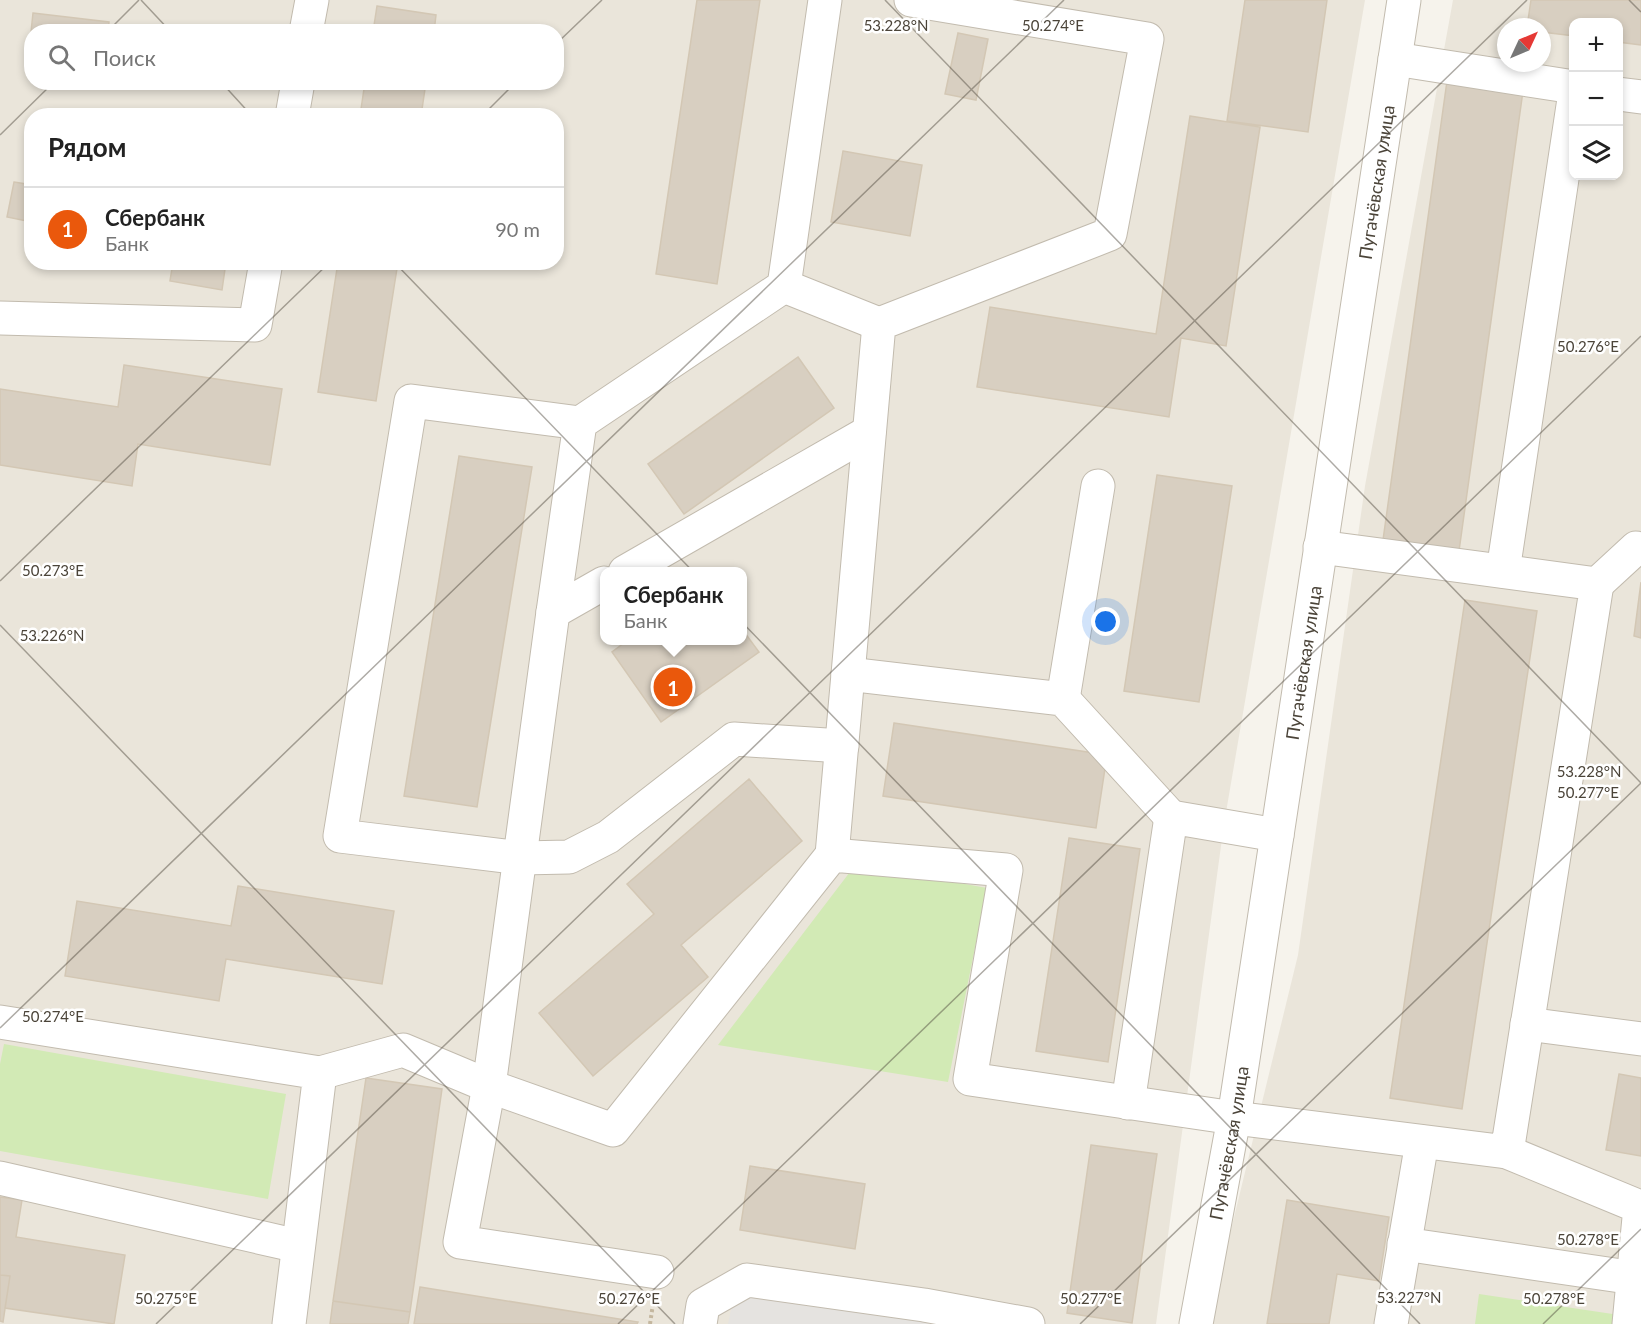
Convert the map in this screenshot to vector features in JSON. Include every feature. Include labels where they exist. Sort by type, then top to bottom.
[{"type":"street","points":[[308,24],[312,0]]},
{"type":"street","points":[[825,0],[784,286],[580,423],[411,401],[340,836],[521,858],[569,857],[608,837],[734,739],[842,746]]},
{"type":"street","points":[[784,286],[879,324],[1110,234],[1147,39],[911,0]]},
{"type":"street","name":"Пугачёвская улица","points":[[1196,1324],[1234,1118],[1404,0]]},
{"type":"street","points":[[1395,59],[1569,86]]},
{"type":"street","points":[[293,108],[297,90]]},
{"type":"street","points":[[1623,95],[1641,97]]},
{"type":"street","points":[[1503,571],[1570,126]]},
{"type":"street","points":[[0,318],[255,325],[265,270]]},
{"type":"street","points":[[0,1022],[320,1072],[403,1050],[489,1086],[613,1130],[832,855],[879,324]]},
{"type":"street","points":[[580,423],[489,1086],[460,1242],[657,1272]]},
{"type":"street","points":[[634,567],[869,432]]},
{"type":"street","points":[[1063,699],[1098,486]]},
{"type":"street","points":[[1320,547],[1597,584]]},
{"type":"street","points":[[1507,1152],[1597,584],[1636,548],[1641,549]]},
{"type":"street","points":[[553,612],[600,585]]},
{"type":"street","points":[[848,674],[1063,699],[1171,817],[1277,835]]},
{"type":"street","points":[[1128,1103],[1171,817]]},
{"type":"street","points":[[832,855],[1006,870],[970,1079],[1234,1118],[1507,1152],[1640,1207],[1637,1279],[1629,1324]]},
{"type":"street","points":[[1527,1024],[1641,1039]]},
{"type":"street","points":[[289,1324],[320,1072]]},
{"type":"street","points":[[1391,1324],[1422,1142]]},
{"type":"street","points":[[0,1178],[298,1246]]},
{"type":"street","points":[[1404,1244],[1637,1279]]},
{"type":"street","points":[[700,1324],[703,1305],[747,1280],[924,1305],[1028,1324]]},
{"type":"shaded area","points":[[0,0],[1365,0],[1224,824],[1156,1324],[0,1324]]},
{"type":"shaded area","points":[[1453,0],[1641,0],[1641,1324],[1208,1324],[1298,955],[1365,486]]},
{"type":"shaded area","points":[[739,1269],[1021,1324],[728,1324]]},
{"type":"green space","points":[[856,864],[987,888],[948,1082],[718,1045]]},
{"type":"green space","points":[[4,1044],[286,1094],[268,1199],[0,1151],[0,1064]]},
{"type":"green space","points":[[1479,1294],[1626,1316],[1625,1324],[1475,1324]]},
{"type":"building","points":[[697,0],[760,0],[717,284],[656,274]]},
{"type":"building","points":[[1245,0],[1327,0],[1308,132],[1227,121]]},
{"type":"building","points":[[1531,0],[1641,0],[1641,45],[1623,43],[1623,18],[1569,18],[1569,35],[1551,33],[1551,18],[1528,18]]},
{"type":"building","points":[[377,6],[436,15],[435,24],[374,24]]},
{"type":"building","points":[[33,13],[109,22],[109,24],[32,24]]},
{"type":"building","points":[[958,33],[988,39],[976,100],[945,94]]},
{"type":"building","points":[[1447,81],[1523,91],[1459,551],[1383,540]]},
{"type":"building","points":[[364,90],[425,90],[422,108],[361,108]]},
{"type":"building","points":[[1190,116],[1260,127],[1226,346],[1181,338],[1169,417],[977,387],[990,307],[1156,334]]},
{"type":"building","points":[[843,151],[922,165],[910,236],[831,222]]},
{"type":"building","points":[[14,182],[24,184],[24,220],[7,217]]},
{"type":"building","points":[[172,270],[225,270],[222,290],[170,281]]},
{"type":"building","points":[[337,270],[397,270],[376,401],[318,392]]},
{"type":"building","points":[[798,357],[834,408],[684,514],[648,464]]},
{"type":"building","points":[[124,365],[282,389],[270,465],[138,444],[132,486],[0,465],[0,389],[118,407]]},
{"type":"building","points":[[459,456],[532,467],[477,807],[404,796]]},
{"type":"building","points":[[1157,475],[1232,486],[1199,702],[1124,691]]},
{"type":"building","points":[[1641,582],[1641,638],[1634,636]]},
{"type":"building","points":[[1465,600],[1537,611],[1462,1109],[1390,1098]]},
{"type":"building","points":[[747,636],[759,652],[661,722],[612,652],[621,645],[747,645]]},
{"type":"building","points":[[894,723],[1107,755],[1096,828],[883,796]]},
{"type":"building","points":[[749,779],[802,841],[681,945],[708,977],[593,1076],[539,1013],[654,914],[627,884]]},
{"type":"building","points":[[1069,838],[1140,849],[1108,1062],[1036,1051]]},
{"type":"building","points":[[238,886],[394,911],[382,984],[226,959],[219,1001],[65,976],[77,901],[231,926]]},
{"type":"building","points":[[1619,1074],[1641,1078],[1641,1156],[1606,1150]]},
{"type":"building","points":[[366,1078],[442,1089],[410,1312],[333,1301]]},
{"type":"building","points":[[1091,1145],[1157,1154],[1132,1323],[1067,1313]]},
{"type":"building","points":[[750,1166],[865,1184],[855,1249],[740,1230]]},
{"type":"building","points":[[0,1197],[22,1200],[16,1237],[125,1255],[114,1324],[5,1308],[10,1276],[0,1275]]},
{"type":"building","points":[[1287,1200],[1389,1217],[1379,1281],[1337,1274],[1329,1324],[1267,1324]]},
{"type":"building","points":[[0,1275],[10,1276],[3,1322],[0,1321]]},
{"type":"building","points":[[420,1287],[638,1322],[637,1324],[414,1324]]},
{"type":"building","points":[[333,1301],[410,1312],[408,1324],[330,1324]]},
{"type":"place","name":"Сбербанк","points":[[673,687]]}]
